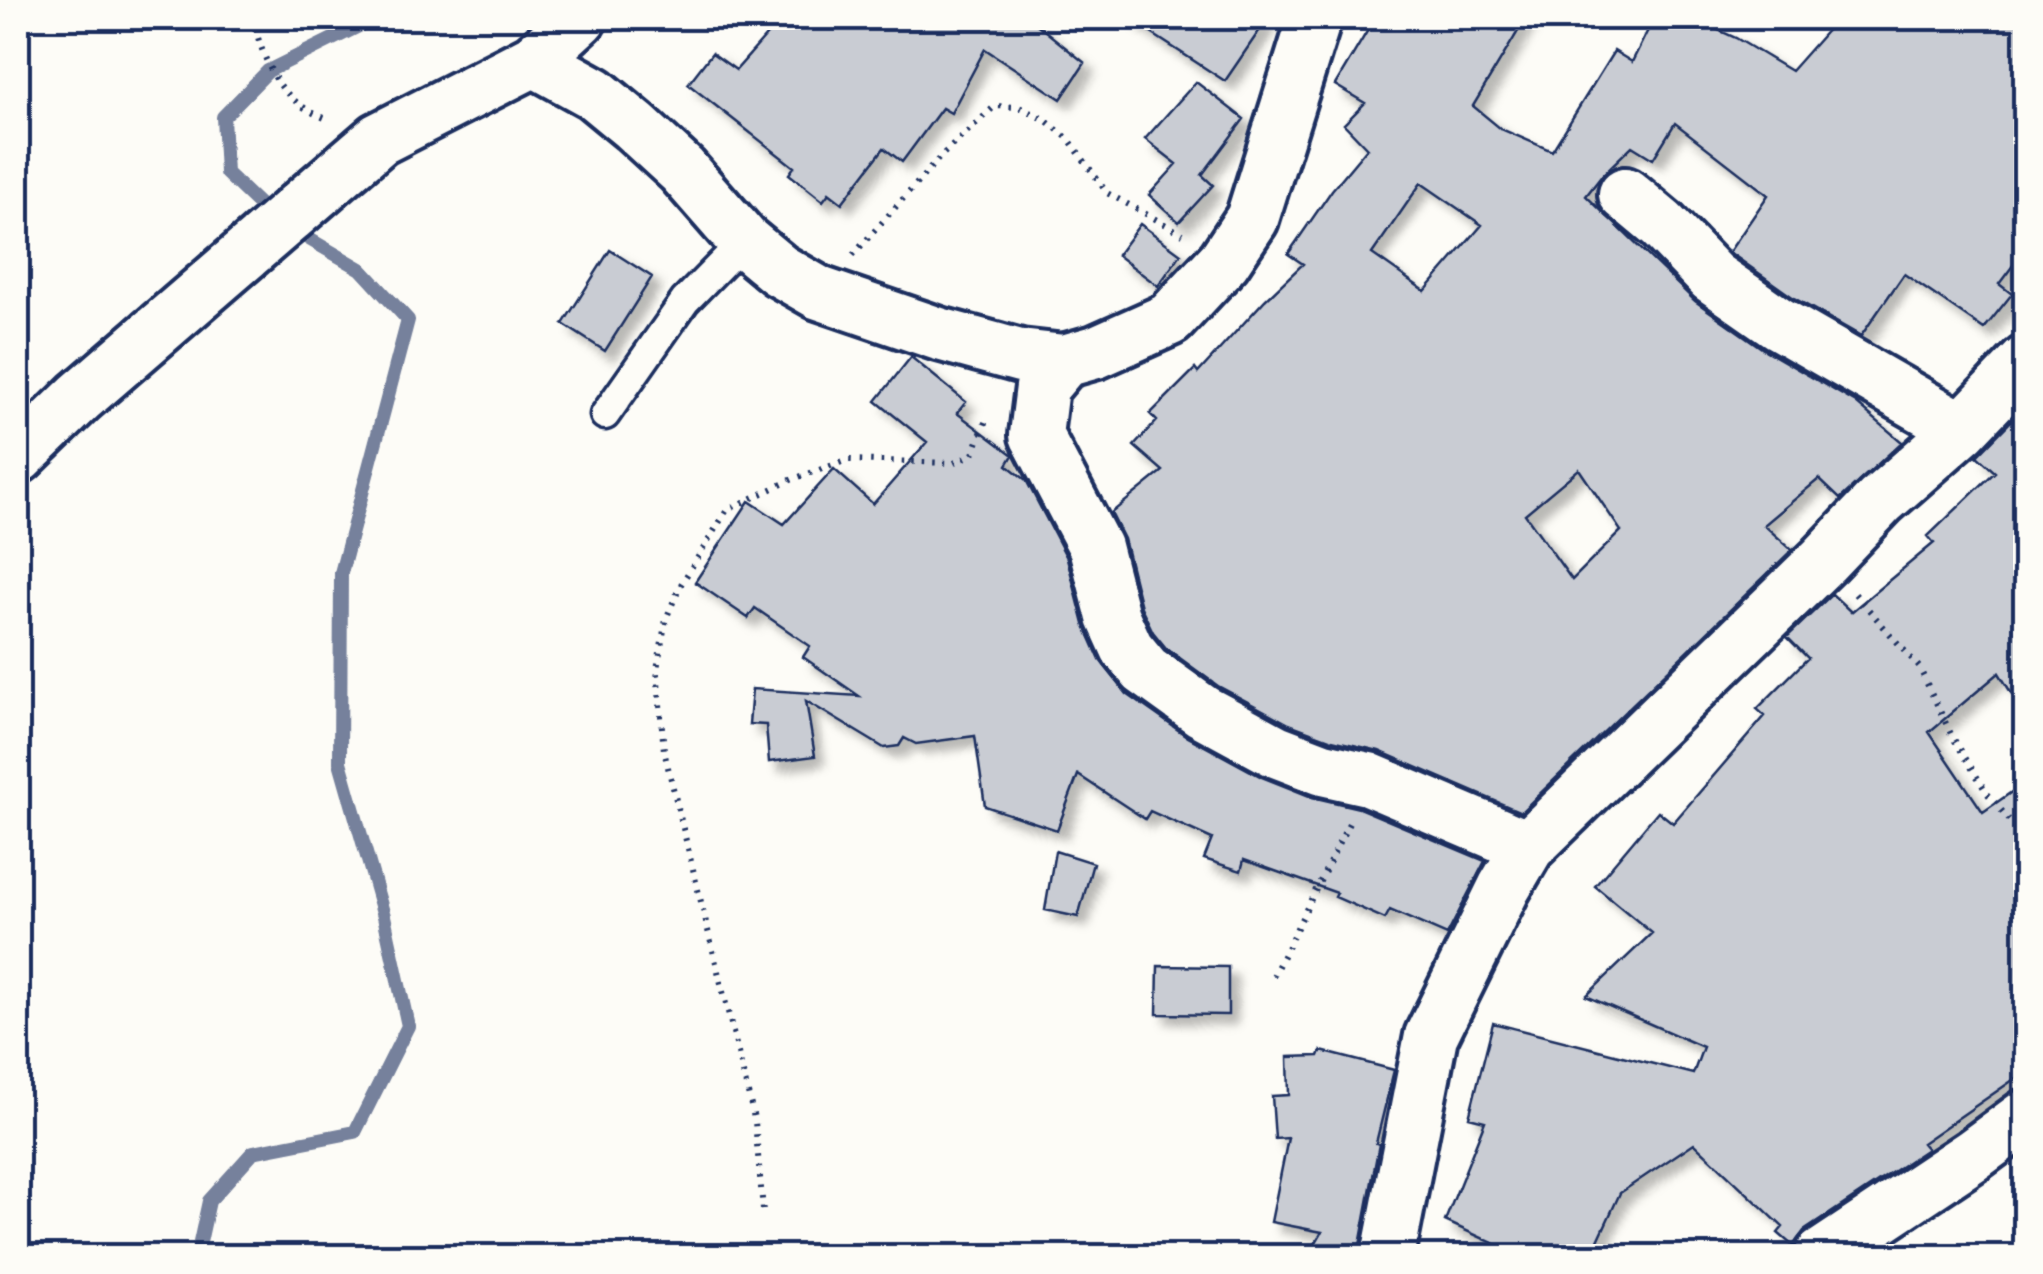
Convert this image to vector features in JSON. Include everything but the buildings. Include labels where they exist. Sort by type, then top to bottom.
[{"type":"street","points":[[18,457],[80,396],[379,139],[534,60],[580,18]]},
{"type":"street","points":[[534,60],[594,93],[634,126],[682,170],[744,241],[779,270],[819,293],[939,334],[1042,358],[1096,352],[1170,320],[1224,262],[1252,219],[1314,18]]},
{"type":"street","points":[[1625,194],[1712,277],[1778,323],[1962,429]]},
{"type":"street","points":[[1042,358],[1036,434],[1095,547],[1113,616],[1127,648],[1145,670],[1170,691],[1237,732],[1323,768],[1368,779],[1528,848]]},
{"type":"street","points":[[1388,1256],[1431,1036],[1528,848],[1880,501],[1962,429],[2026,362]]},
{"type":"street","points":[[1820,1256],[2026,1116]]},
{"type":"lane","points":[[604,416],[685,301],[744,241]]},
{"type":"path","points":[[252,18],[268,70],[305,110],[379,139]]},
{"type":"path","points":[[819,293],[942,155],[994,106],[1018,106],[1044,119],[1069,139],[1107,194],[1167,224],[1224,262]]},
{"type":"path","points":[[763,1210],[755,1122],[664,751],[656,669],[666,619],[680,586],[727,510],[793,478],[848,460],[954,463],[973,454],[992,406],[1042,358]]},
{"type":"path","points":[[1824,560],[1920,666],[1952,736],[1987,792],[2026,840]]},
{"type":"path","points":[[1274,976],[1338,852],[1368,779]]},
{"type":"waterway","points":[[272,217],[226,173],[223,117],[268,71],[375,18]]},
{"type":"waterway","points":[[197,1256],[209,1201],[253,1152],[355,1132],[408,1026],[384,916],[340,762],[341,573],[408,320],[361,269],[290,228]]}]
